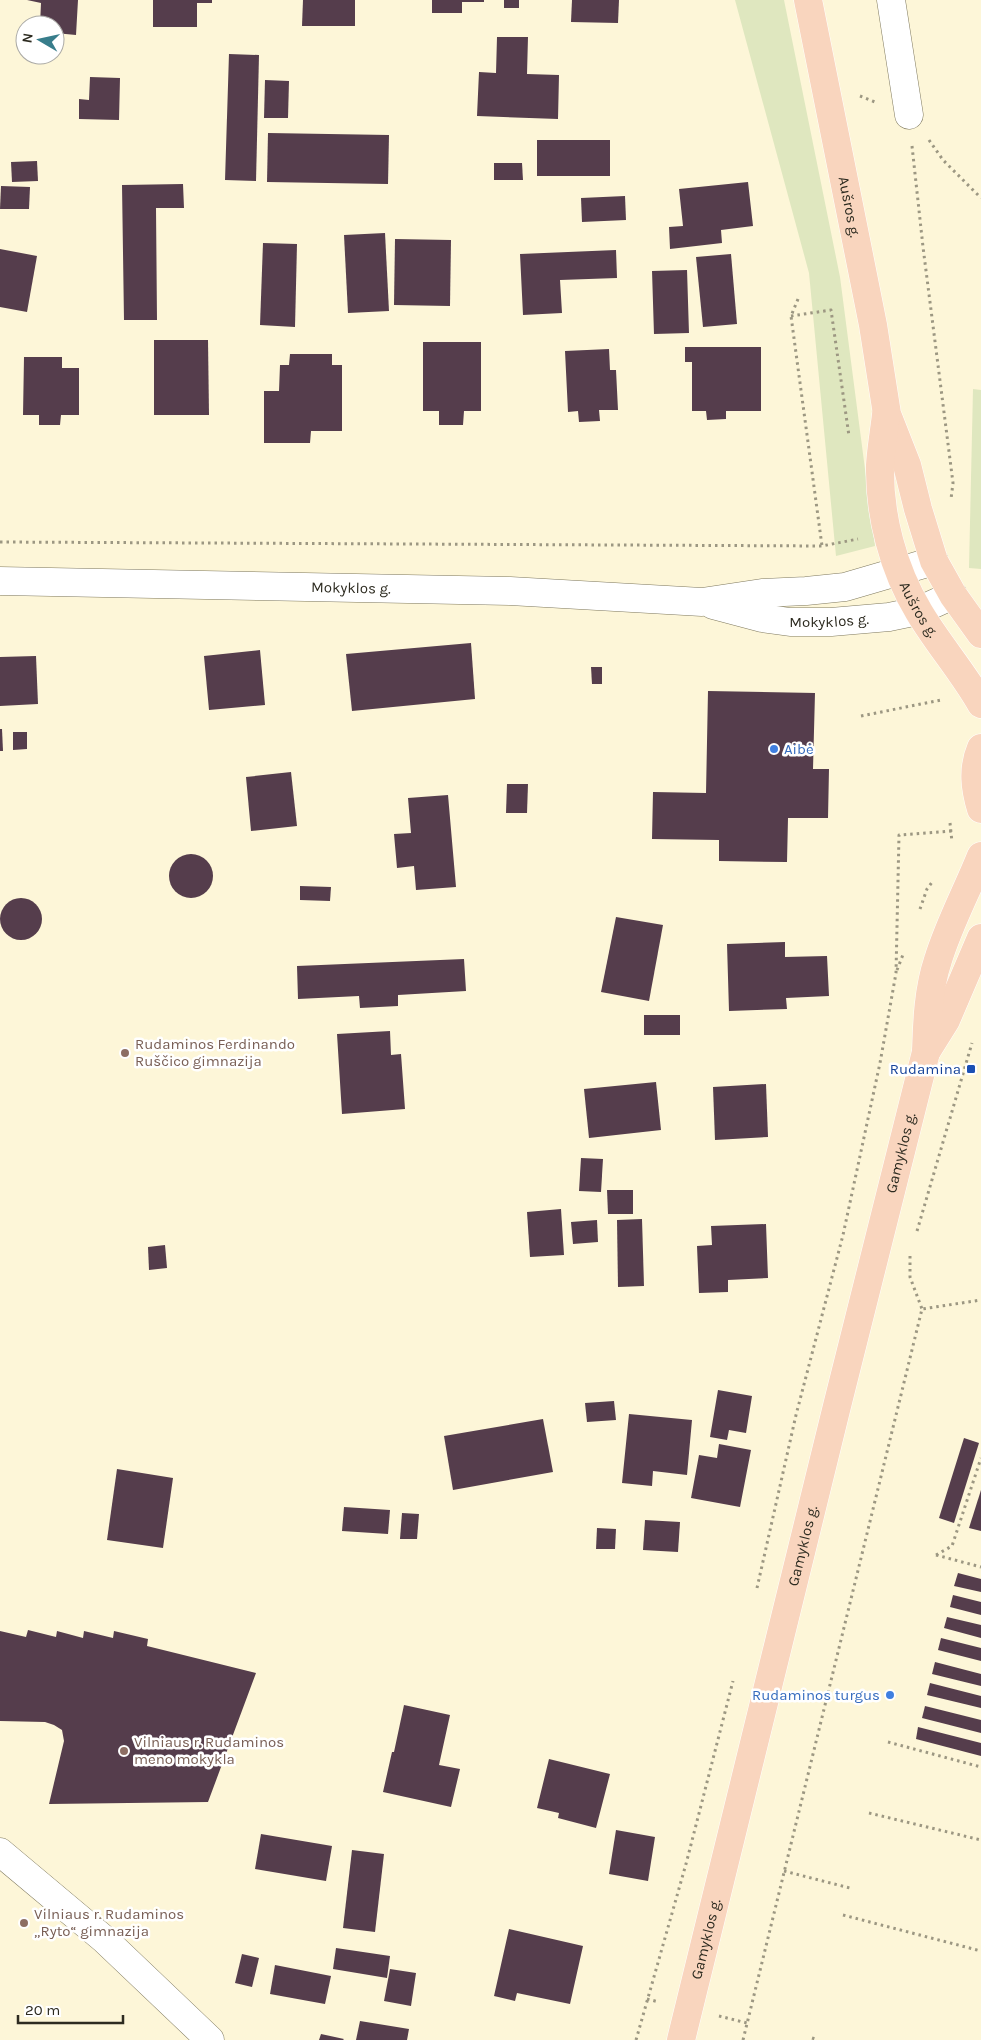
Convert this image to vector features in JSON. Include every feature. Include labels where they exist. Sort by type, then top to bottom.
[{"type":"main road","name":"Aušros g.","points":[[808,0],[873,325],[886,414],[907,465],[934,561],[953,595],[981,634]]},
{"type":"main road","name":"Aušros g.","points":[[886,414],[880,464],[882,495],[888,532],[899,572],[918,611],[969,683],[981,704]]},
{"type":"main road","points":[[981,748],[975,771],[976,791],[981,809]]},
{"type":"main road","name":"Gamyklos g.","points":[[681,2040],[926,1052],[927,1012],[937,961],[981,856]]},
{"type":"main road","name":"Gamyklos g.","points":[[926,1052],[946,1020],[981,938]]},
{"type":"street","points":[[891,0],[909,115]]},
{"type":"street","name":"Mokyklos g.","points":[[702,602],[762,593],[845,587],[934,561]]},
{"type":"street","name":"Mokyklos g.","points":[[0,581],[491,590],[702,602],[762,618],[790,622],[831,622],[889,617],[918,611],[953,595]]},
{"type":"street","points":[[0,1852],[105,1940],[210,2040]]},
{"type":"path","points":[[824,82],[909,115],[943,160],[981,198]]},
{"type":"path","points":[[909,115],[922,247],[952,483],[950,501]]},
{"type":"path","points":[[798,299],[791,316],[822,546]]},
{"type":"path","points":[[791,316],[831,310],[850,443]]},
{"type":"path","points":[[0,542],[822,546],[863,538]]},
{"type":"path","points":[[861,716],[949,699]]},
{"type":"path","points":[[949,815],[952,831],[951,851]]},
{"type":"path","points":[[756,1591],[796,1415],[844,1235],[880,1063],[896,973],[898,836],[952,831]]},
{"type":"path","points":[[918,915],[927,889],[936,875]]},
{"type":"path","points":[[896,973],[905,949]]},
{"type":"path","points":[[915,1236],[974,1035]]},
{"type":"path","points":[[743,2040],[922,1309],[910,1276],[910,1255]]},
{"type":"path","points":[[922,1309],[981,1300]]},
{"type":"path","points":[[981,1458],[952,1546],[936,1555],[981,1567]]},
{"type":"path","points":[[636,2040],[686,1864],[735,1675]]},
{"type":"path","points":[[888,1742],[981,1767]]},
{"type":"path","points":[[869,1813],[981,1840]]},
{"type":"path","points":[[784,1871],[850,1888]]},
{"type":"path","points":[[843,1915],[981,1951]]},
{"type":"path","points":[[812,2038],[818,2040]]},
{"type":"green space","points":[[735,0],[784,0],[840,277],[875,546],[836,556],[809,273]]},
{"type":"green space","points":[[973,389],[981,390],[981,569],[969,568]]},
{"type":"building","points":[[27,0],[78,0],[76,35],[65,34],[65,15],[40,15],[41,3]]},
{"type":"building","points":[[153,0],[212,0],[212,3],[197,3],[197,27],[153,27]]},
{"type":"building","points":[[303,0],[355,0],[355,26],[302,26]]},
{"type":"building","points":[[432,0],[484,0],[484,2],[462,2],[462,13],[432,13]]},
{"type":"building","points":[[504,0],[519,0],[519,8],[504,8]]},
{"type":"building","points":[[572,0],[619,0],[618,23],[571,22]]},
{"type":"building","points":[[497,37],[528,37],[527,74],[559,75],[558,119],[477,116],[479,72],[496,73]]},
{"type":"building","points":[[229,54],[259,55],[256,181],[225,180]]},
{"type":"building","points":[[90,77],[120,78],[119,120],[79,119],[79,99],[89,100]]},
{"type":"building","points":[[265,80],[289,81],[288,118],[264,118]]},
{"type":"building","points":[[268,133],[389,135],[388,184],[267,182]]},
{"type":"building","points":[[537,140],[610,140],[610,176],[537,176]]},
{"type":"building","points":[[37,161],[38,181],[12,182],[11,162]]},
{"type":"building","points":[[494,163],[522,163],[523,180],[494,180]]},
{"type":"building","points":[[748,182],[753,226],[721,230],[722,243],[670,249],[669,227],[683,226],[679,189]]},
{"type":"building","points":[[183,184],[184,208],[156,208],[157,320],[124,320],[122,185]]},
{"type":"building","points":[[1,186],[30,187],[29,209],[0,209]]},
{"type":"building","points":[[625,196],[626,220],[582,222],[581,198]]},
{"type":"building","points":[[385,233],[389,311],[348,313],[344,235]]},
{"type":"building","points":[[395,239],[451,240],[450,306],[394,305]]},
{"type":"building","points":[[263,243],[297,244],[295,327],[260,325]]},
{"type":"building","points":[[0,249],[37,256],[27,312],[0,307]]},
{"type":"building","points":[[616,250],[617,278],[560,280],[562,313],[523,315],[520,254]]},
{"type":"building","points":[[731,254],[737,324],[703,327],[696,257]]},
{"type":"building","points":[[687,270],[689,333],[654,334],[652,271]]},
{"type":"building","points":[[154,340],[208,340],[209,415],[154,415]]},
{"type":"building","points":[[423,342],[481,342],[481,411],[464,411],[463,425],[439,425],[439,411],[423,411]]},
{"type":"building","points":[[685,347],[761,347],[761,411],[726,411],[726,419],[707,420],[706,411],[692,411],[692,362],[685,362]]},
{"type":"building","points":[[609,349],[610,370],[616,370],[618,410],[599,410],[600,421],[579,422],[578,411],[568,412],[565,351]]},
{"type":"building","points":[[290,354],[332,354],[332,365],[342,365],[342,431],[311,431],[310,443],[264,443],[264,391],[279,391],[280,365],[289,365]]},
{"type":"building","points":[[24,357],[62,357],[62,368],[79,368],[79,415],[61,415],[60,425],[39,425],[39,415],[23,415]]},
{"type":"building","points":[[471,643],[475,699],[352,711],[346,654]]},
{"type":"building","points":[[260,650],[265,705],[209,710],[204,656]]},
{"type":"building","points":[[36,656],[38,704],[0,706],[0,657]]},
{"type":"building","points":[[591,667],[602,667],[602,684],[592,684]]},
{"type":"building","points":[[708,691],[815,693],[813,769],[829,769],[828,818],[788,818],[787,862],[719,861],[719,840],[652,839],[653,792],[706,793]]},
{"type":"building","points":[[0,729],[2,729],[3,751],[0,751]]},
{"type":"building","points":[[13,732],[27,732],[27,749],[13,750]]},
{"type":"building","points":[[291,772],[297,826],[251,831],[246,777]]},
{"type":"building","points":[[507,784],[528,784],[527,813],[506,813]]},
{"type":"building","points":[[448,795],[456,887],[416,890],[414,866],[397,868],[394,834],[411,833],[408,798]]},
{"type":"building","points":[[195,854],[207,860],[212,867],[212,885],[207,892],[200,897],[187,898],[179,895],[172,888],[169,872],[172,864],[179,857]]},
{"type":"building","points":[[300,886],[331,887],[330,901],[300,900]]},
{"type":"building","points":[[21,898],[36,904],[42,919],[36,934],[21,940],[6,934],[0,919],[6,904]]},
{"type":"building","points":[[616,917],[663,925],[649,1001],[601,992]]},
{"type":"building","points":[[785,942],[785,957],[827,956],[829,996],[786,998],[787,1009],[729,1011],[727,944]]},
{"type":"building","points":[[464,959],[466,991],[398,995],[398,1006],[360,1008],[359,996],[298,999],[297,966]]},
{"type":"building","points":[[644,1015],[680,1015],[680,1035],[644,1035]]},
{"type":"building","points":[[390,1031],[391,1055],[401,1054],[405,1109],[342,1114],[337,1034]]},
{"type":"building","points":[[656,1082],[661,1130],[589,1138],[584,1089]]},
{"type":"building","points":[[766,1084],[768,1137],[715,1140],[713,1087]]},
{"type":"building","points":[[581,1158],[603,1159],[601,1192],[579,1191]]},
{"type":"building","points":[[607,1190],[633,1190],[633,1214],[608,1214]]},
{"type":"building","points":[[561,1209],[564,1255],[530,1257],[527,1212]]},
{"type":"building","points":[[642,1219],[644,1286],[618,1287],[617,1220]]},
{"type":"building","points":[[597,1220],[598,1242],[573,1244],[571,1222]]},
{"type":"building","points":[[766,1224],[768,1278],[728,1280],[728,1292],[699,1293],[697,1246],[712,1245],[711,1226]]},
{"type":"building","points":[[165,1245],[167,1268],[149,1270],[148,1247]]},
{"type":"building","points":[[718,1390],[752,1396],[746,1433],[729,1430],[727,1440],[710,1437]]},
{"type":"building","points":[[614,1401],[616,1420],[587,1422],[585,1403]]},
{"type":"building","points":[[629,1414],[692,1420],[687,1475],[653,1471],[652,1486],[622,1483]]},
{"type":"building","points":[[543,1419],[553,1472],[453,1490],[444,1436]]},
{"type":"building","points":[[964,1438],[979,1443],[954,1523],[939,1518]]},
{"type":"building","points":[[719,1444],[751,1450],[740,1507],[691,1498],[699,1455],[717,1458]]},
{"type":"building","points":[[117,1469],[173,1478],[163,1548],[107,1540]]},
{"type":"building","points":[[981,1490],[981,1531],[969,1528]]},
{"type":"building","points":[[344,1507],[390,1510],[388,1534],[342,1531]]},
{"type":"building","points":[[402,1513],[419,1514],[417,1539],[400,1539]]},
{"type":"building","points":[[645,1520],[680,1522],[678,1552],[643,1550]]},
{"type":"building","points":[[597,1528],[616,1529],[615,1549],[596,1549]]},
{"type":"building","points":[[958,1573],[981,1579],[981,1592],[954,1586]]},
{"type":"building","points":[[953,1595],[981,1602],[981,1615],[950,1607]]},
{"type":"building","points":[[947,1617],[981,1625],[981,1638],[944,1628]]},
{"type":"building","points":[[28,1630],[56,1637],[57,1631],[83,1638],[84,1631],[113,1638],[114,1631],[148,1639],[147,1646],[256,1673],[208,1802],[49,1804],[64,1741],[62,1730],[45,1722],[0,1721],[0,1631],[26,1637]]},
{"type":"building","points":[[941,1638],[981,1648],[981,1661],[938,1650]]},
{"type":"building","points":[[935,1662],[981,1674],[981,1686],[932,1674]]},
{"type":"building","points":[[930,1683],[981,1696],[981,1708],[927,1695]]},
{"type":"building","points":[[404,1705],[450,1715],[439,1765],[460,1769],[451,1807],[383,1792]]},
{"type":"building","points":[[925,1706],[981,1720],[981,1733],[922,1718]]},
{"type":"building","points":[[918,1727],[981,1743],[981,1756],[916,1739]]},
{"type":"building","points":[[549,1759],[610,1774],[596,1828],[558,1818],[559,1813],[537,1808]]},
{"type":"building","points":[[616,1830],[655,1837],[648,1881],[609,1874]]},
{"type":"building","points":[[261,1834],[332,1846],[326,1881],[255,1869]]},
{"type":"building","points":[[352,1850],[384,1854],[375,1932],[343,1928]]},
{"type":"building","points":[[509,1929],[583,1946],[570,2004],[517,1993],[515,2001],[494,1996]]},
{"type":"building","points":[[336,1948],[390,1956],[387,1978],[333,1969]]},
{"type":"building","points":[[242,1954],[259,1958],[252,1987],[235,1983]]},
{"type":"building","points":[[275,1965],[331,1976],[325,2004],[270,1994]]},
{"type":"building","points":[[390,1969],[416,1973],[411,2006],[384,2001]]},
{"type":"building","points":[[360,2021],[409,2029],[407,2040],[356,2040]]},
{"type":"building","points":[[321,2034],[344,2039],[319,2040]]},
{"type":"place","name":"Aibė","points":[[774,749]]},
{"type":"place","name":"Rudaminos Ferdinando Ruščico gimnazija","points":[[125,1053]]},
{"type":"place","name":"Rudamina","points":[[971,1069]]},
{"type":"place","name":"Rudaminos turgus","points":[[890,1695]]},
{"type":"place","name":"Vilniaus r. Rudaminos meno mokykla","points":[[124,1751]]},
{"type":"place","name":"Vilniaus r. Rudaminos „Ryto“ gimnazija","points":[[24,1923]]}]
